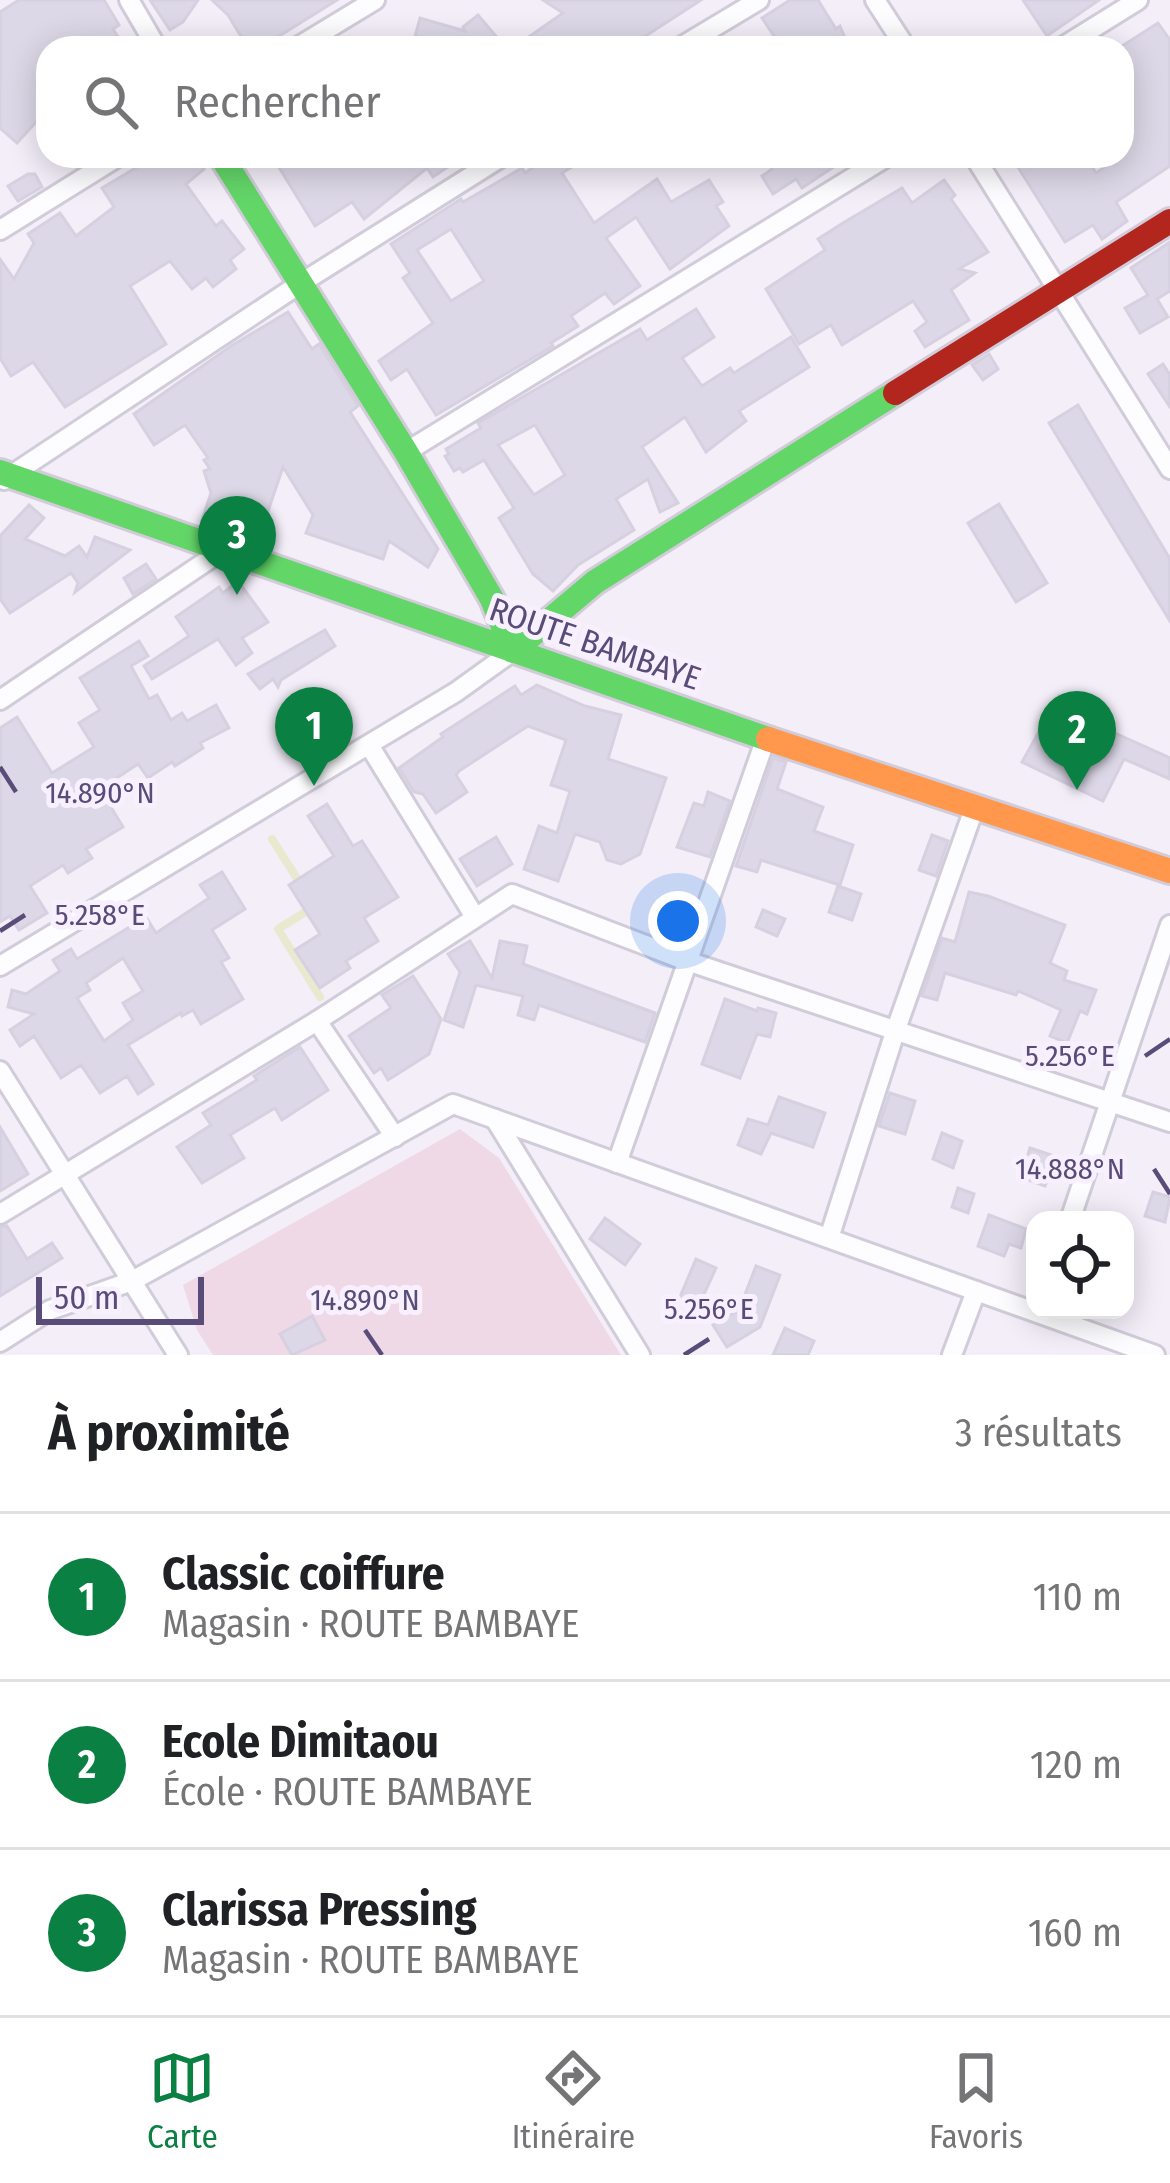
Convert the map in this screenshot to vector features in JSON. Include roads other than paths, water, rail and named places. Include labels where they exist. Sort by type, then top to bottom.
[{"type":"street","points":[[129,0],[150,36]]},
{"type":"street","points":[[316,36],[375,0]]},
{"type":"street","points":[[699,36],[759,0]]},
{"type":"street","points":[[875,0],[898,36]]},
{"type":"street","points":[[1080,36],[1138,0]]},
{"type":"street","points":[[0,230],[100,168]]},
{"type":"street","points":[[228,168],[406,452],[492,599],[513,650]]},
{"type":"street","points":[[3,477],[483,168]]},
{"type":"street","points":[[406,452],[868,168]]},
{"type":"street","points":[[982,168],[1170,469]]},
{"type":"street","points":[[0,966],[456,692],[595,582],[1170,221]]},
{"type":"street","name":"ROUTE BAMBAYE","points":[[3,477],[1170,871]]},
{"type":"street","points":[[0,700],[223,550]]},
{"type":"street","points":[[617,1162],[766,738]]},
{"type":"street","points":[[369,745],[475,917]]},
{"type":"street","points":[[830,1238],[895,1032],[975,806]]},
{"type":"street","points":[[0,1214],[317,1021],[512,894],[687,961],[1170,1122]]},
{"type":"street","points":[[1073,1211],[1170,925]]},
{"type":"street","points":[[317,1021],[394,1138]]},
{"type":"street","points":[[0,1071],[178,1355]]},
{"type":"street","points":[[0,1342],[50,1310],[132,1281],[453,1104],[1026,1308]]},
{"type":"street","points":[[494,1119],[640,1355]]},
{"type":"street","points":[[952,1355],[976,1291]]},
{"type":"street","points":[[1058,1319],[1156,1355]]},
{"type":"waterway","points":[[272,839],[298,880]]},
{"type":"waterway","points":[[315,906],[278,929],[320,997]]},
{"type":"place","name":"Clarissa Pressing","points":[[237,595]]},
{"type":"place","name":"Classic coiffure","points":[[314,786]]},
{"type":"place","name":"Ecole Dimitaou","points":[[1077,790]]}]
